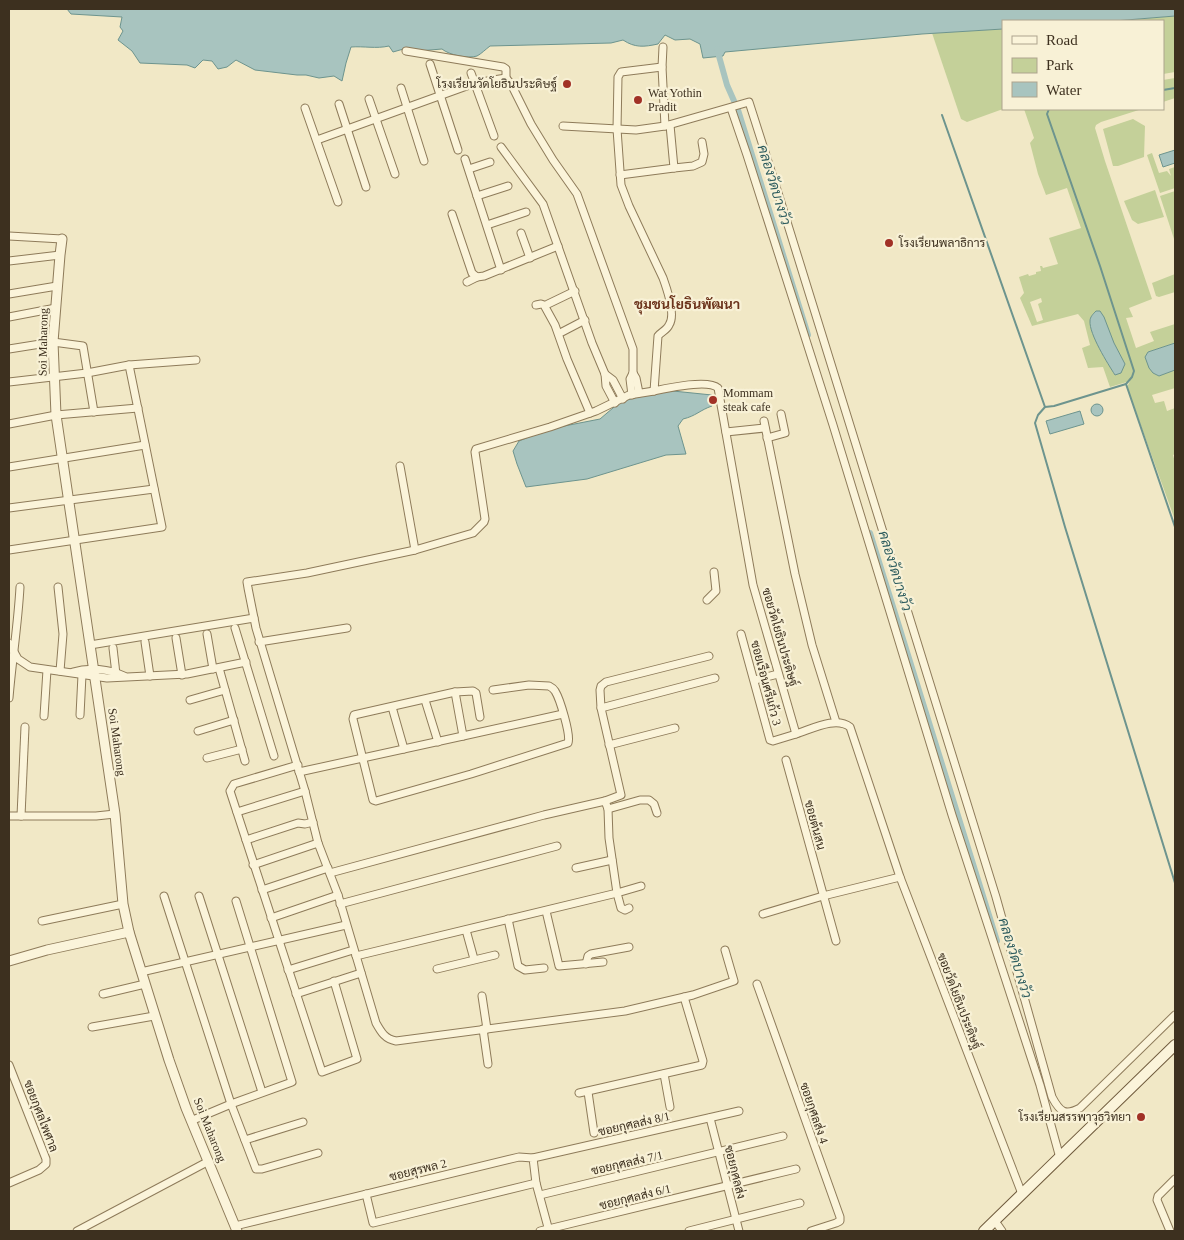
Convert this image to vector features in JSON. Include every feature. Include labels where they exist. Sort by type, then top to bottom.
[{"type":"main road","points":[[984,1231],[1175,1044]]},
{"type":"street","points":[[664,47],[662,67],[667,126],[674,168]]},
{"type":"street","points":[[406,51],[506,69],[506,78],[511,84],[531,124],[577,194],[633,349],[633,373],[630,378],[635,394]]},
{"type":"street","points":[[430,64],[458,150]]},
{"type":"street","points":[[662,67],[621,72],[618,77],[617,129],[620,175],[629,206],[667,288],[671,309],[669,325],[658,336],[654,391],[635,394],[550,427],[476,449],[485,517],[484,522],[473,533],[415,550],[307,573],[247,582],[260,642],[299,768],[318,843],[338,895],[376,1022],[381,1032],[391,1040],[396,1041],[625,1011],[693,996],[734,981],[725,950]]},
{"type":"street","points":[[471,73],[494,136]]},
{"type":"street","points":[[317,140],[475,83],[506,78]]},
{"type":"street","points":[[401,88],[424,160]]},
{"type":"street","points":[[369,98],[394,174]]},
{"type":"street","points":[[563,126],[636,130],[667,126],[749,102],[996,897],[1052,1097],[1057,1107],[1064,1112],[1072,1112],[1080,1108],[1175,1015]]},
{"type":"street","points":[[338,104],[366,187]]},
{"type":"street","points":[[733,107],[833,425],[952,816],[1040,1085],[1060,1158]]},
{"type":"street","points":[[305,108],[338,202]]},
{"type":"street","points":[[620,175],[693,166],[702,162],[704,154],[702,142]]},
{"type":"street","points":[[501,147],[543,204],[605,374],[606,386],[615,403]]},
{"type":"street","points":[[465,159],[501,270]]},
{"type":"street","points":[[469,169],[490,162]]},
{"type":"street","points":[[477,196],[508,186]]},
{"type":"street","points":[[487,225],[526,212]]},
{"type":"street","points":[[452,214],[472,273],[477,277]]},
{"type":"street","points":[[521,233],[530,258]]},
{"type":"street","points":[[9,236],[62,239]]},
{"type":"street","name":"Soi Maharong","points":[[62,239],[53,342],[56,415],[115,814],[123,904],[129,932],[154,1016],[186,1108],[193,1120],[236,1229]]},
{"type":"street","points":[[467,282],[558,246]]},
{"type":"street","points":[[9,261],[60,254]]},
{"type":"street","points":[[9,294],[57,286]]},
{"type":"street","points":[[548,304],[574,290]]},
{"type":"street","points":[[536,305],[544,305],[555,325],[590,413]]},
{"type":"street","points":[[9,317],[56,308]]},
{"type":"street","points":[[562,332],[585,320]]},
{"type":"street","points":[[9,348],[53,342],[83,346],[94,412]]},
{"type":"street","points":[[9,382],[87,373],[129,365],[196,360]]},
{"type":"street","points":[[9,550],[162,527],[129,365]]},
{"type":"street","points":[[605,374],[613,380],[623,399]]},
{"type":"street","name":"ซอยวัดโยธินประดิษฐ์","points":[[654,391],[682,386],[716,386],[718,388],[753,585],[796,734]]},
{"type":"street","points":[[9,424],[56,415],[138,408]]},
{"type":"street","points":[[767,438],[785,433],[781,414]]},
{"type":"street","points":[[726,432],[764,424],[812,645],[836,722],[796,734]]},
{"type":"street","points":[[9,467],[145,445]]},
{"type":"street","points":[[400,466],[415,550]]},
{"type":"street","points":[[9,508],[154,489]]},
{"type":"street","points":[[706,600],[716,591],[714,572]]},
{"type":"street","points":[[9,698],[13,653],[18,628],[20,587]]},
{"type":"street","points":[[58,587],[63,634],[60,671]]},
{"type":"street","points":[[90,645],[254,618]]},
{"type":"street","points":[[235,628],[274,756]]},
{"type":"street","points":[[260,642],[347,628]]},
{"type":"street","points":[[207,634],[245,762]]},
{"type":"street","name":"ซอยเรือนศรีแก้ว 3","points":[[741,634],[771,741],[796,734]]},
{"type":"street","points":[[176,638],[182,674]]},
{"type":"street","points":[[145,642],[150,676]]},
{"type":"street","points":[[9,643],[13,653],[24,664],[47,670],[72,672],[82,675],[95,673],[150,676],[182,674],[246,662]]},
{"type":"street","points":[[113,648],[119,675]]},
{"type":"street","points":[[262,890],[544,815],[605,802],[621,795],[601,708],[601,686],[606,682],[709,656]]},
{"type":"street","points":[[72,672],[85,669],[95,673]]},
{"type":"street","points":[[44,716],[47,670]]},
{"type":"street","points":[[755,680],[778,674]]},
{"type":"street","points":[[80,714],[82,675]]},
{"type":"street","points":[[601,708],[715,678]]},
{"type":"street","points":[[480,717],[476,692],[455,692],[353,716],[372,797],[376,801],[566,744],[569,738],[563,714],[556,693],[549,686],[530,684],[493,690]]},
{"type":"street","points":[[190,700],[225,690]]},
{"type":"street","points":[[455,692],[463,736]]},
{"type":"street","points":[[425,700],[438,742]]},
{"type":"street","points":[[392,707],[404,749]]},
{"type":"street","points":[[334,981],[357,1058],[355,1061],[324,1072],[320,1070],[253,865],[230,791],[234,784],[299,768],[363,758],[563,714]]},
{"type":"street","points":[[198,731],[234,720]]},
{"type":"street","name":"ซอยวัดโยธินประดิษฐ์","points":[[836,722],[846,724],[851,730],[900,877],[1022,1194]]},
{"type":"street","points":[[21,816],[25,727]]},
{"type":"street","points":[[609,745],[675,728]]},
{"type":"street","points":[[207,758],[242,749]]},
{"type":"street","name":"ซอยต้นสน","points":[[786,760],[836,941]]},
{"type":"street","points":[[237,812],[305,790]]},
{"type":"street","points":[[608,809],[640,800],[649,800],[654,804],[657,813]]},
{"type":"street","points":[[605,802],[608,809],[617,893],[621,908],[624,910],[629,908]]},
{"type":"street","points":[[9,816],[96,816],[115,814]]},
{"type":"street","points":[[246,840],[298,823],[313,822]]},
{"type":"street","points":[[253,865],[318,843]]},
{"type":"street","points":[[340,904],[557,846]]},
{"type":"street","points":[[576,868],[612,860]]},
{"type":"street","points":[[762,914],[823,896],[900,877]]},
{"type":"street","points":[[288,970],[355,953],[546,911],[641,886]]},
{"type":"street","points":[[271,918],[338,895]]},
{"type":"street","points":[[164,896],[231,1104],[255,1166],[259,1170],[318,1153]]},
{"type":"street","points":[[199,896],[262,1092]]},
{"type":"street","points":[[193,1120],[292,1081],[236,901]]},
{"type":"street","points":[[42,921],[123,904]]},
{"type":"street","points":[[546,911],[558,964],[561,967],[603,962]]},
{"type":"street","points":[[508,920],[518,966],[524,970],[544,968]]},
{"type":"street","points":[[141,972],[279,942],[346,925]]},
{"type":"street","points":[[466,930],[474,959]]},
{"type":"street","points":[[9,961],[47,950],[129,932]]},
{"type":"street","points":[[586,964],[588,956],[591,954],[629,947]]},
{"type":"street","points":[[437,969],[495,955]]},
{"type":"street","points":[[296,994],[361,973]]},
{"type":"street","points":[[103,994],[145,984]]},
{"type":"street","name":"ซอยกุศลส่ง 4","points":[[757,984],[840,1217],[840,1221],[836,1223],[811,1231]]},
{"type":"street","points":[[482,996],[488,1064]]},
{"type":"street","points":[[579,1093],[700,1066],[703,1063],[684,997]]},
{"type":"street","points":[[92,1027],[154,1016]]},
{"type":"street","name":"ซอยกุศลไพศาล","points":[[9,1065],[46,1164],[39,1170],[9,1183]]},
{"type":"street","points":[[664,1074],[670,1107]]},
{"type":"street","points":[[588,1092],[594,1133]]},
{"type":"street","name":"ซอยกุศลส่ง 8/1","points":[[533,1158],[739,1111]]},
{"type":"street","name":"ซอยกุศลส่ง","points":[[710,1118],[739,1231]]},
{"type":"street","points":[[245,1140],[303,1122]]},
{"type":"street","name":"ซอยกุศลส่ง 7/1","points":[[540,1195],[783,1136]]},
{"type":"street","name":"ซอยสุรพล 2","points":[[236,1229],[366,1194],[519,1157],[533,1158]]},
{"type":"street","points":[[533,1158],[536,1183],[549,1230]]},
{"type":"street","points":[[77,1231],[209,1161]]},
{"type":"street","name":"ซอยกุศลส่ง 6/1","points":[[540,1231],[796,1169]]},
{"type":"street","points":[[1170,1231],[1156,1200],[1175,1179]]},
{"type":"street","points":[[366,1194],[373,1223],[536,1183]]},
{"type":"street","points":[[689,1231],[800,1203]]},
{"type":"street","points":[[995,1221],[1002,1231]]},
{"type":"green space","points":[[1175,16],[1175,72],[1164,74],[1164,20],[1126,20]]},
{"type":"green space","points":[[1002,29],[1002,109],[967,122],[961,119],[932,33]]},
{"type":"green space","points":[[1175,78],[1175,98],[1164,102],[1164,80]]},
{"type":"green space","points":[[1024,110],[1139,110],[1101,122],[1095,128],[1152,299],[1129,308],[1133,317],[1126,318],[1136,348],[1154,341],[1150,332],[1175,324],[1175,343],[1148,352],[1153,373],[1159,376],[1175,370],[1175,388],[1152,395],[1155,403],[1164,401],[1167,411],[1175,408],[1175,454],[1173,455],[1175,462],[1175,520],[1127,387],[1130,381],[1110,387],[1103,367],[1088,368],[1082,348],[1090,345],[1084,321],[1078,314],[1032,326],[1020,298],[1024,293],[1019,277],[1036,274],[1036,272],[1041,271],[1040,266],[1043,268],[1058,264],[1049,238],[1081,228],[1067,188],[1046,195],[1030,143],[1034,138]],"holes":[[[1041,298],[1042,302],[1038,304],[1043,320],[1037,322],[1030,302]],[[1114,343],[1125,364],[1115,375],[1103,355]]]},
{"type":"green space","points":[[1133,119],[1145,126],[1144,157],[1113,166],[1103,129]]},
{"type":"green space","points":[[1152,153],[1159,173],[1167,171],[1171,176],[1169,169],[1175,167],[1175,188],[1160,193],[1147,155]]},
{"type":"green space","points":[[1155,190],[1164,217],[1138,224],[1132,220],[1124,201]]},
{"type":"green space","points":[[1175,191],[1175,242],[1160,196]]},
{"type":"green space","points":[[1175,274],[1175,292],[1159,297],[1156,296],[1152,283]]},
{"type":"water","points":[[67,9],[1175,9],[1175,16],[1126,20],[1002,20],[1002,29],[922,34],[725,52],[723,56],[703,58],[700,44],[690,39],[675,40],[665,35],[658,44],[648,46],[636,46],[623,40],[611,43],[490,46],[477,56],[469,57],[454,55],[442,49],[418,51],[407,48],[393,52],[389,46],[351,47],[342,81],[334,76],[319,78],[255,70],[236,60],[227,67],[218,69],[212,61],[203,60],[195,68],[187,65],[140,63],[132,51],[118,40],[123,31],[120,27],[122,17],[71,14]]},
{"type":"water","points":[[1175,150],[1175,163],[1163,167],[1159,155]]},
{"type":"water","points":[[1096,311],[1100,311],[1104,317],[1125,364],[1121,373],[1115,375],[1092,333],[1090,320]]},
{"type":"water","points":[[1175,343],[1175,370],[1159,376],[1153,373],[1145,357],[1148,352]]},
{"type":"water","points":[[663,390],[712,395],[712,406],[683,419],[678,426],[686,454],[666,455],[587,479],[526,487],[513,451],[519,441],[549,429],[600,419],[620,402]]},
{"type":"water","points":[[1095,404],[1099,404],[1103,410],[1099,416],[1095,416],[1091,412],[1091,408]]},
{"type":"water","points":[[1080,411],[1084,424],[1050,434],[1046,421]]},
{"type":"waterway","name":"คลองวัดบางวัว","points":[[717,49],[727,85],[738,110],[808,335]]},
{"type":"waterway","points":[[1164,90],[1175,88]]},
{"type":"waterway","points":[[1049,110],[1047,114],[1134,371],[1126,384],[1175,527]]},
{"type":"waterway","points":[[942,115],[1045,407],[1038,415],[1035,423],[1065,527],[1175,883]]},
{"type":"waterway","points":[[1045,407],[1126,384]]},
{"type":"waterway","name":"คลองวัดบางวัว","points":[[870,533],[997,941]]},
{"type":"place","name":"โรงเรียนวัดโยธินประดิษฐ์","points":[[567,84]]},
{"type":"place","name":"Wat Yothin Pradit","points":[[638,100]]},
{"type":"place","name":"โรงเรียนพลาธิการ","points":[[889,243]]},
{"type":"place","name":"Mommam steak cafe","points":[[713,400]]},
{"type":"place","name":"โรงเรียนสรรพาวุธวิทยา","points":[[1141,1117]]},
{"type":"district","name":"ชุมชนโยธินพัฒนา","points":[[687,304]]}]
